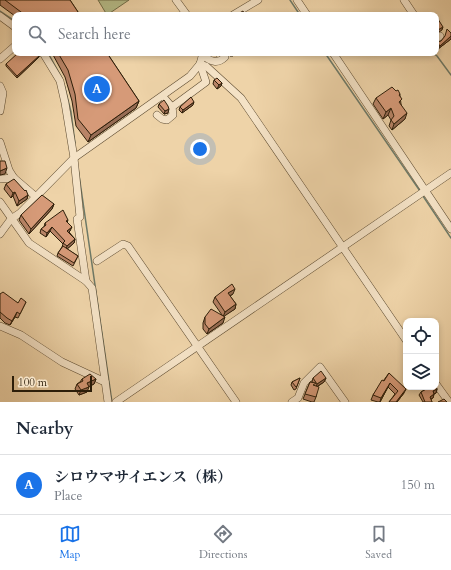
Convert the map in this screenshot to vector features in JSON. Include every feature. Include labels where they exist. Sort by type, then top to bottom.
[{"type":"street","points":[[176,0],[185,12]]},
{"type":"street","points":[[238,12],[258,0]]},
{"type":"street","points":[[297,0],[305,12]]},
{"type":"street","points":[[404,0],[412,12]]},
{"type":"street","points":[[0,16],[12,25]]},
{"type":"street","points":[[0,59],[12,49]]},
{"type":"street","points":[[45,56],[62,89],[74,158],[80,217],[77,219],[86,281]]},
{"type":"street","points":[[0,234],[11,219],[20,213],[35,196],[74,158],[141,105],[190,76],[200,64],[203,56]]},
{"type":"street","points":[[204,56],[212,62],[218,62],[225,58],[225,56]]},
{"type":"street","points":[[335,56],[451,229]]},
{"type":"street","points":[[172,107],[206,82],[200,64]]},
{"type":"street","points":[[200,64],[206,66],[241,98],[403,336]]},
{"type":"street","points":[[0,86],[2,93],[0,110]]},
{"type":"street","points":[[157,115],[162,119],[170,118],[173,115],[172,107],[165,99]]},
{"type":"street","points":[[0,142],[9,170],[14,178],[35,196]]},
{"type":"street","points":[[116,402],[451,174]]},
{"type":"street","points":[[0,179],[14,178]]},
{"type":"street","points":[[0,202],[29,243],[86,281],[92,288],[108,402]]},
{"type":"street","points":[[97,261],[123,244],[128,246],[236,402]]},
{"type":"street","points":[[0,326],[21,335],[62,362],[105,382]]},
{"type":"street","points":[[292,402],[298,398],[304,383],[320,367],[344,402]]},
{"type":"street","points":[[439,388],[449,402]]},
{"type":"green space","points":[[98,0],[129,0],[111,12],[105,12]]},
{"type":"building","points":[[5,0],[70,0],[78,12],[21,12]]},
{"type":"building","points":[[439,21],[443,27],[439,29]]},
{"type":"building","points":[[447,29],[451,33],[451,36],[440,46],[439,42],[445,36]]},
{"type":"building","points":[[15,56],[39,56],[17,76],[6,64]]},
{"type":"building","points":[[60,56],[109,56],[139,101],[91,135],[78,119],[75,94],[68,70]]},
{"type":"building","points":[[217,78],[222,83],[219,85],[214,80]]},
{"type":"building","points":[[392,87],[396,91],[398,90],[402,99],[399,102],[407,113],[394,124],[391,120],[394,116],[391,108],[386,112],[376,98]]},
{"type":"building","points":[[191,97],[194,102],[183,110],[180,107]]},
{"type":"building","points":[[164,100],[169,109],[165,111],[159,104]]},
{"type":"building","points":[[0,161],[5,161],[7,168],[0,171]]},
{"type":"building","points":[[14,179],[25,191],[26,190],[28,195],[19,201],[15,192],[13,193],[6,184]]},
{"type":"building","points":[[42,195],[54,204],[31,229],[21,215]]},
{"type":"building","points":[[63,210],[68,220],[66,221],[72,227],[67,231],[75,239],[67,246],[63,243],[65,241],[52,227],[47,233],[41,229],[46,225],[45,223]]},
{"type":"building","points":[[63,246],[78,256],[74,263],[58,253]]},
{"type":"building","points":[[232,284],[235,289],[228,293],[236,304],[225,312],[215,297]]},
{"type":"building","points":[[3,292],[18,303],[21,298],[26,302],[20,314],[17,312],[12,321],[0,312],[0,294]]},
{"type":"building","points":[[211,309],[225,317],[209,329],[205,324],[205,317]]},
{"type":"building","points":[[321,371],[326,378],[317,384],[313,378]]},
{"type":"building","points":[[389,373],[403,386],[403,390],[405,390],[396,402],[389,402],[398,391],[390,383],[381,398],[373,395],[382,380],[384,381]]},
{"type":"building","points":[[90,374],[96,379],[87,383],[89,387],[81,390],[77,384],[83,381],[82,379]]},
{"type":"building","points":[[300,378],[297,386],[296,387],[292,382]]},
{"type":"building","points":[[310,382],[316,383],[313,385],[319,387],[316,397],[305,394]]},
{"type":"building","points":[[425,390],[435,390],[433,391],[434,394],[430,397],[432,402],[425,402],[421,392]]},
{"type":"building","points":[[444,399],[447,402],[438,402]]},
{"type":"waterway","points":[[290,0],[298,12]]},
{"type":"waterway","points":[[0,11],[12,19]]},
{"type":"waterway","points":[[50,56],[62,78]]},
{"type":"waterway","points":[[327,56],[420,191]]},
{"type":"waterway","points":[[437,56],[451,75]]},
{"type":"waterway","points":[[64,84],[71,112],[75,143]]},
{"type":"waterway","points":[[78,168],[112,402]]},
{"type":"waterway","points":[[423,196],[451,238]]},
{"type":"place","name":"シロウマサイエンス（株）","points":[[97,89]]}]
